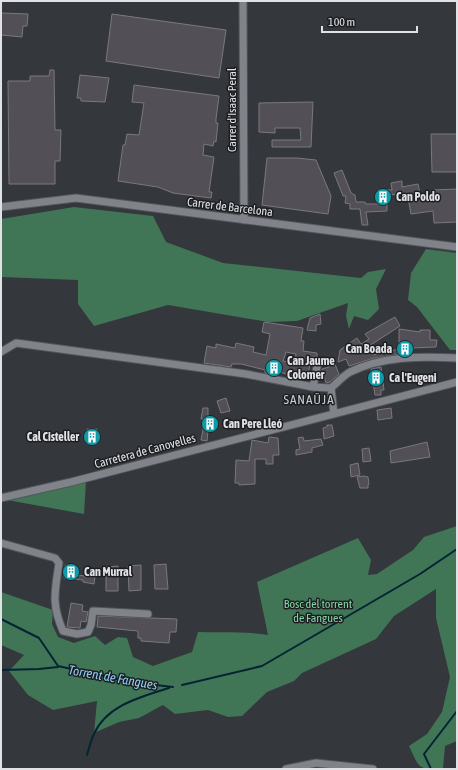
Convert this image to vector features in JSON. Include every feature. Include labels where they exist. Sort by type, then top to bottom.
[{"type":"street","name":"Carrer d'Isaac Peral","points":[[243,1],[244,220]]},
{"type":"street","name":"Carrer de Barcelona","points":[[1,207],[76,198],[457,247]]},
{"type":"street","points":[[1,352],[16,343],[240,373],[313,387],[331,388],[350,372],[380,362],[429,357],[457,358]]},
{"type":"street","points":[[313,387],[318,362]]},
{"type":"street","name":"Carretera de Canovelles","points":[[1,498],[71,482],[457,382]]},
{"type":"street","points":[[331,388],[334,414]]},
{"type":"street","points":[[1,543],[55,558],[59,563],[54,603],[57,617],[63,631],[77,634],[88,632],[92,625],[93,611],[148,614]]},
{"type":"street","points":[[286,769],[316,763],[373,769]]},
{"type":"green space","points":[[74,207],[153,216],[166,242],[223,263],[361,278],[368,272],[386,269],[376,289],[379,309],[368,320],[354,316],[349,329],[346,316],[348,303],[297,321],[268,322],[168,305],[94,326],[78,304],[78,280],[1,277],[1,219]]},
{"type":"green space","points":[[426,249],[457,253],[457,350],[450,350],[417,307],[408,300],[411,273]]},
{"type":"green space","points":[[86,481],[84,514],[7,500]]},
{"type":"green space","name":"Bosc del torrent de Fangues","points":[[457,526],[457,741],[445,746],[443,769],[428,769],[420,766],[409,746],[427,734],[442,712],[450,677],[436,618],[436,589],[394,616],[376,639],[302,673],[294,681],[267,692],[242,716],[228,717],[208,710],[175,714],[163,705],[139,718],[119,722],[94,733],[97,701],[53,710],[28,695],[9,671],[24,655],[1,645],[1,592],[53,610],[52,624],[58,637],[74,643],[95,636],[105,645],[118,637],[127,638],[133,657],[153,666],[192,652],[198,632],[268,635],[257,582],[358,538],[371,560],[368,575],[377,574],[413,550],[424,537]]},
{"type":"building","points":[[1,13],[28,14],[27,26],[23,26],[22,37],[1,35]]},
{"type":"building","points":[[112,14],[226,30],[219,78],[106,61]]},
{"type":"building","points":[[50,70],[54,70],[55,130],[61,130],[60,161],[55,161],[55,184],[9,184],[8,81],[30,81],[30,76],[49,76]]},
{"type":"building","points":[[80,75],[109,78],[105,102],[81,101],[81,98],[77,98]]},
{"type":"building","points":[[134,85],[219,96],[216,119],[216,123],[218,123],[216,142],[214,141],[213,146],[204,144],[203,155],[214,157],[209,192],[212,192],[211,198],[173,193],[158,187],[118,181],[123,145],[125,145],[127,134],[139,135],[144,103],[132,102]]},
{"type":"building","points":[[313,102],[311,147],[272,147],[272,140],[301,140],[300,128],[275,128],[275,133],[259,132],[259,103]]},
{"type":"building","points":[[431,134],[457,134],[457,172],[432,172]]},
{"type":"building","points":[[267,158],[297,158],[316,160],[331,196],[328,214],[262,205]]},
{"type":"building","points":[[342,170],[351,193],[355,195],[356,202],[365,202],[366,204],[378,204],[378,190],[392,190],[391,183],[402,181],[402,187],[418,184],[421,199],[433,198],[433,190],[457,189],[457,222],[434,223],[433,211],[411,214],[408,198],[403,199],[402,194],[387,195],[387,211],[366,212],[368,225],[362,225],[360,209],[350,209],[350,204],[345,203],[346,196],[343,196],[334,173]]},
{"type":"building","points":[[320,314],[321,324],[316,325],[316,331],[307,330],[310,318]]},
{"type":"building","points":[[395,317],[400,326],[366,348],[373,355],[399,349],[399,329],[420,332],[420,330],[430,330],[430,340],[437,340],[436,347],[411,348],[411,353],[374,358],[349,366],[346,359],[338,362],[340,350],[357,338],[361,344],[369,339],[365,334]]},
{"type":"building","points":[[264,322],[303,328],[301,341],[304,341],[303,351],[317,353],[317,357],[311,357],[308,376],[293,373],[292,376],[280,372],[279,375],[265,373],[265,370],[241,364],[232,364],[231,367],[204,363],[207,346],[216,348],[216,344],[235,348],[236,343],[254,347],[253,352],[266,355],[270,334],[262,332]],"holes":[[[286,352],[296,354],[294,363],[283,361]]]},
{"type":"building","points":[[332,357],[339,374],[330,382],[326,383],[322,369],[329,367],[326,360]]},
{"type":"building","name":"Ca l'Eugeni","points":[[381,367],[384,390],[381,390],[381,395],[375,395],[371,369]]},
{"type":"building","points":[[226,398],[230,411],[221,413],[217,401]]},
{"type":"building","name":"Can Pere Lleó","points":[[203,408],[208,408],[208,417],[216,418],[215,430],[208,430],[207,441],[201,440],[205,419],[201,419]]},
{"type":"building","name":"Ca l'Eugeni","points":[[391,408],[392,418],[378,420],[377,410]]},
{"type":"building","points":[[327,425],[332,425],[334,436],[324,439],[323,428],[327,427]]},
{"type":"building","name":"Cal Cisteller","points":[[87,429],[97,429],[97,444],[87,444]]},
{"type":"building","points":[[269,437],[278,438],[279,455],[273,455],[273,464],[266,464],[266,459],[255,459],[255,484],[239,485],[239,483],[235,483],[236,460],[249,461],[252,440],[268,443]]},
{"type":"building","points":[[303,437],[304,441],[321,439],[323,445],[312,448],[312,452],[296,455],[296,450],[300,449],[298,438]]},
{"type":"building","points":[[427,442],[430,457],[391,463],[390,451]]},
{"type":"building","points":[[369,448],[371,461],[363,462],[362,449]]},
{"type":"building","points":[[358,463],[360,475],[351,477],[350,465]]},
{"type":"building","points":[[357,477],[368,477],[368,488],[360,488]]},
{"type":"building","points":[[166,564],[168,589],[155,589],[154,565]]},
{"type":"building","name":"Can Murral","points":[[65,565],[78,567],[77,575],[95,577],[94,584],[83,582],[83,580],[64,578]]},
{"type":"building","points":[[141,565],[141,590],[129,591],[128,566]]},
{"type":"building","points":[[118,566],[118,591],[106,591],[106,567]]},
{"type":"building","points":[[71,603],[83,605],[82,611],[88,612],[86,622],[81,621],[80,628],[67,627]]},
{"type":"building","points":[[98,616],[177,619],[176,632],[170,632],[169,643],[141,641],[141,638],[138,638],[138,631],[97,627]]},
{"type":"waterway","name":"Torrent de Fangues","points":[[182,685],[262,666],[420,574],[457,549]]},
{"type":"waterway","points":[[457,573],[457,606]]},
{"type":"waterway","name":"Torrent de Fangues","points":[[1,619],[39,638],[58,666],[130,682],[173,687]]},
{"type":"waterway","points":[[1,670],[58,667]]},
{"type":"waterway","points":[[87,755],[94,734],[107,716],[116,709],[136,699],[169,688]]},
{"type":"waterway","points":[[431,769],[424,754],[457,711]]},
{"type":"place","name":"Can Poldo","points":[[383,197]]},
{"type":"place","name":"Can Boada","points":[[405,349]]},
{"type":"place","name":"Can Jaume Colomer","points":[[274,368]]},
{"type":"place","name":"Ca l'Eugeni","points":[[376,378]]},
{"type":"place","name":"Can Pere Lleó","points":[[210,424]]},
{"type":"place","name":"Cal Cisteller","points":[[92,437]]},
{"type":"place","name":"Can Murral","points":[[71,572]]},
{"type":"district","name":"SANAÜJA","points":[[309,399]]}]
